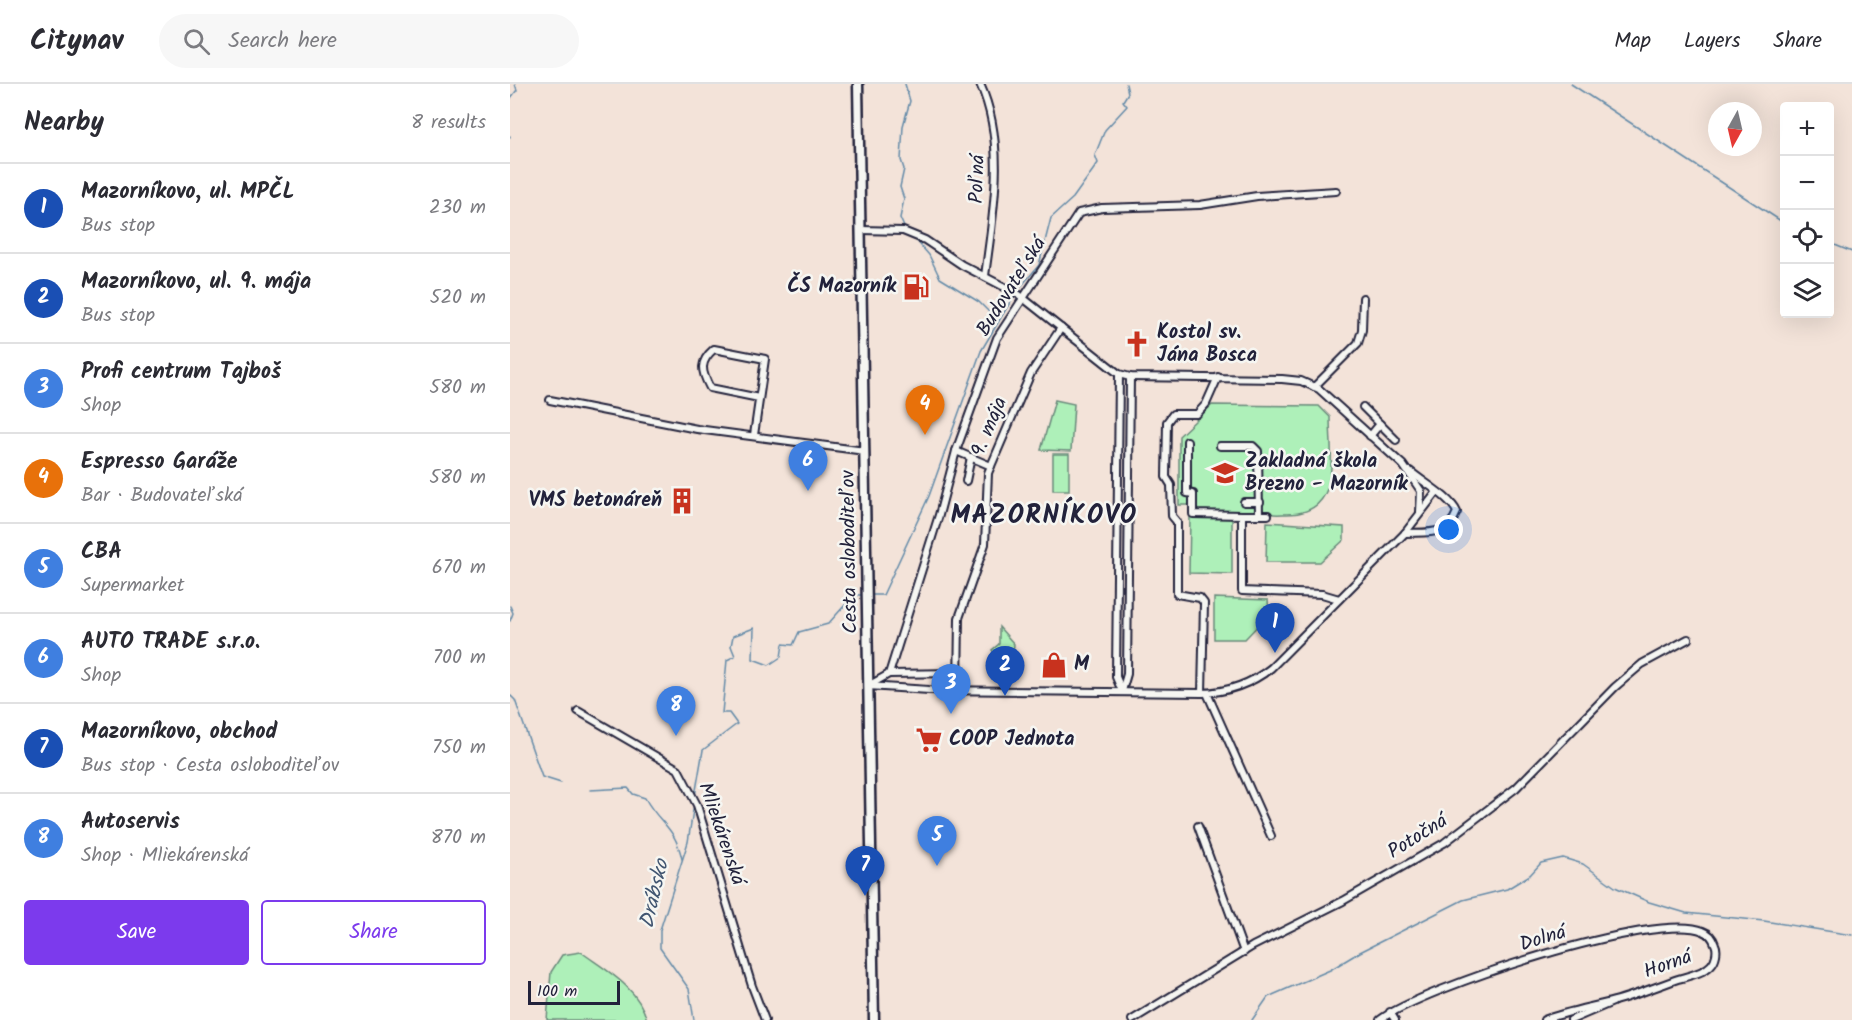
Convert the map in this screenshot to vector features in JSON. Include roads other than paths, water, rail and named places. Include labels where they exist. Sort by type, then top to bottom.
[{"type":"main road","name":"Cesta osloboditeľov","points":[[858,84],[874,1020]]},
{"type":"street","name":"Poľná","points":[[980,84],[993,116],[996,149],[993,218],[985,276]]},
{"type":"street","name":"Budovateľská","points":[[889,674],[939,515],[956,451],[996,338],[1020,296],[1079,213],[1102,208],[1200,206],[1257,196],[1336,191]]},
{"type":"street","points":[[861,230],[903,231],[925,240],[1020,296],[1119,374],[1282,379],[1301,381],[1314,387],[1436,493],[1452,501],[1457,512],[1452,524],[1444,530],[1405,533]]},
{"type":"street","points":[[1314,387],[1358,343],[1363,298]]},
{"type":"street","name":"9. mája","points":[[958,689],[959,618],[985,544],[988,473],[1031,373],[1062,328]]},
{"type":"street","points":[[754,435],[765,358],[714,349],[703,358],[701,372],[710,388],[759,398]]},
{"type":"street","points":[[1119,374],[1116,677],[1122,691]]},
{"type":"street","points":[[1122,691],[1127,674],[1130,376]]},
{"type":"street","points":[[1218,377],[1206,404],[1197,414],[1173,414],[1167,422],[1166,477],[1171,485],[1172,516],[1177,522],[1177,594],[1200,598],[1204,603],[1205,693],[1270,836]]},
{"type":"street","points":[[550,400],[697,429],[865,451]]},
{"type":"street","points":[[1363,407],[1396,440]]},
{"type":"street","points":[[1370,435],[1380,424]]},
{"type":"street","points":[[1187,441],[1186,493],[1193,494],[1193,514],[1268,515]]},
{"type":"street","points":[[1220,446],[1253,446],[1258,451],[1259,515]]},
{"type":"street","points":[[956,451],[991,466]]},
{"type":"street","points":[[966,481],[971,457]]},
{"type":"street","points":[[1403,465],[1421,491],[1420,512]]},
{"type":"street","points":[[868,686],[1205,693],[1232,689],[1263,675],[1405,533],[1436,493]]},
{"type":"street","points":[[1244,502],[1260,502]]},
{"type":"street","points":[[1242,516],[1242,591],[1322,594],[1339,599]]},
{"type":"street","name":"Potočná","points":[[1132,1020],[1244,952],[1343,901],[1444,843],[1516,789],[1615,687],[1642,664],[1688,639]]},
{"type":"street","points":[[868,686],[889,674],[958,673]]},
{"type":"street","name":"Mliekárenská","points":[[578,711],[678,769],[697,806],[752,986],[765,1020]]},
{"type":"street","points":[[1198,826],[1244,952]]},
{"type":"street","name":"Dolná","points":[[1380,1020],[1390,1012],[1447,987],[1538,957],[1641,931],[1692,926],[1707,932],[1716,947]]},
{"type":"street","name":"Horná","points":[[1571,1020],[1616,1000],[1704,970],[1715,959],[1716,947]]},
{"type":"street","name":"Horná","points":[[1544,1020],[1616,1000]]},
{"type":"street","points":[[1390,1012],[1395,1020]]},
{"type":"waterway","name":"Drábsko","points":[[510,99],[517,90],[515,84]]},
{"type":"waterway","points":[[904,227],[900,218],[904,199],[900,187],[904,169],[901,160],[903,126],[910,101],[905,84]]},
{"type":"waterway","points":[[1018,290],[1039,265],[1051,218],[1073,198],[1098,163],[1095,155],[1105,130],[1127,106],[1123,101],[1128,93],[1126,84]]},
{"type":"waterway","points":[[1571,84],[1780,220]]},
{"type":"waterway","points":[[915,239],[929,255],[940,278],[979,302],[997,320]]},
{"type":"waterway","points":[[1834,245],[1852,252]]},
{"type":"waterway","points":[[872,595],[883,595],[929,496],[981,351],[1015,294]]},
{"type":"waterway","points":[[695,796],[703,750],[737,724],[729,713],[722,713],[727,660],[735,656],[731,646],[733,636],[754,628],[753,659],[769,665],[781,657],[783,644],[793,645],[799,632],[828,624],[854,595],[864,595]]},
{"type":"waterway","name":"Drábsko","points":[[510,606],[513,613],[510,621]]},
{"type":"waterway","name":"Drábsko","points":[[510,695],[515,700],[542,777],[561,783]]},
{"type":"waterway","name":"Drábsko","points":[[590,790],[628,788],[633,794],[645,798],[671,832],[682,859]]},
{"type":"waterway","name":"Drábsko","points":[[694,804],[688,842],[660,930],[660,948],[689,989],[694,1020]]},
{"type":"waterway","points":[[1252,1020],[1268,997],[1330,970],[1360,952],[1463,900],[1507,889],[1530,875],[1541,863],[1563,858],[1583,864],[1615,887],[1649,902],[1686,913],[1764,921],[1852,935]]},
{"type":"place","name":"ČS Mazorník","points":[[916,287]]},
{"type":"place","name":"Kostol sv. Jána Bosca","points":[[1137,344]]},
{"type":"place","name":"Espresso Garáže","points":[[925,435]]},
{"type":"place","name":"Zakladná škola Brezno - Mazorník","points":[[1225,473]]},
{"type":"place","name":"AUTO TRADE s.r.o.","points":[[808,491]]},
{"type":"place","name":"VMS betonáreň","points":[[682,501]]},
{"type":"place","name":"Mazorníkovo, ul. MPČL","points":[[1275,653]]},
{"type":"place","name":"M","points":[[1054,665]]},
{"type":"place","name":"Mazorníkovo, ul. 9. mája","points":[[1005,696]]},
{"type":"place","name":"Profi centrum Tajboš","points":[[951,714]]},
{"type":"place","name":"Autoservis","points":[[676,736]]},
{"type":"place","name":"COOP Jednota","points":[[929,740]]},
{"type":"place","name":"CBA","points":[[937,866]]},
{"type":"place","name":"Mazorníkovo, obchod","points":[[865,896]]},
{"type":"district","name":"MAZORNÍKOVO","points":[[1044,516]]}]
